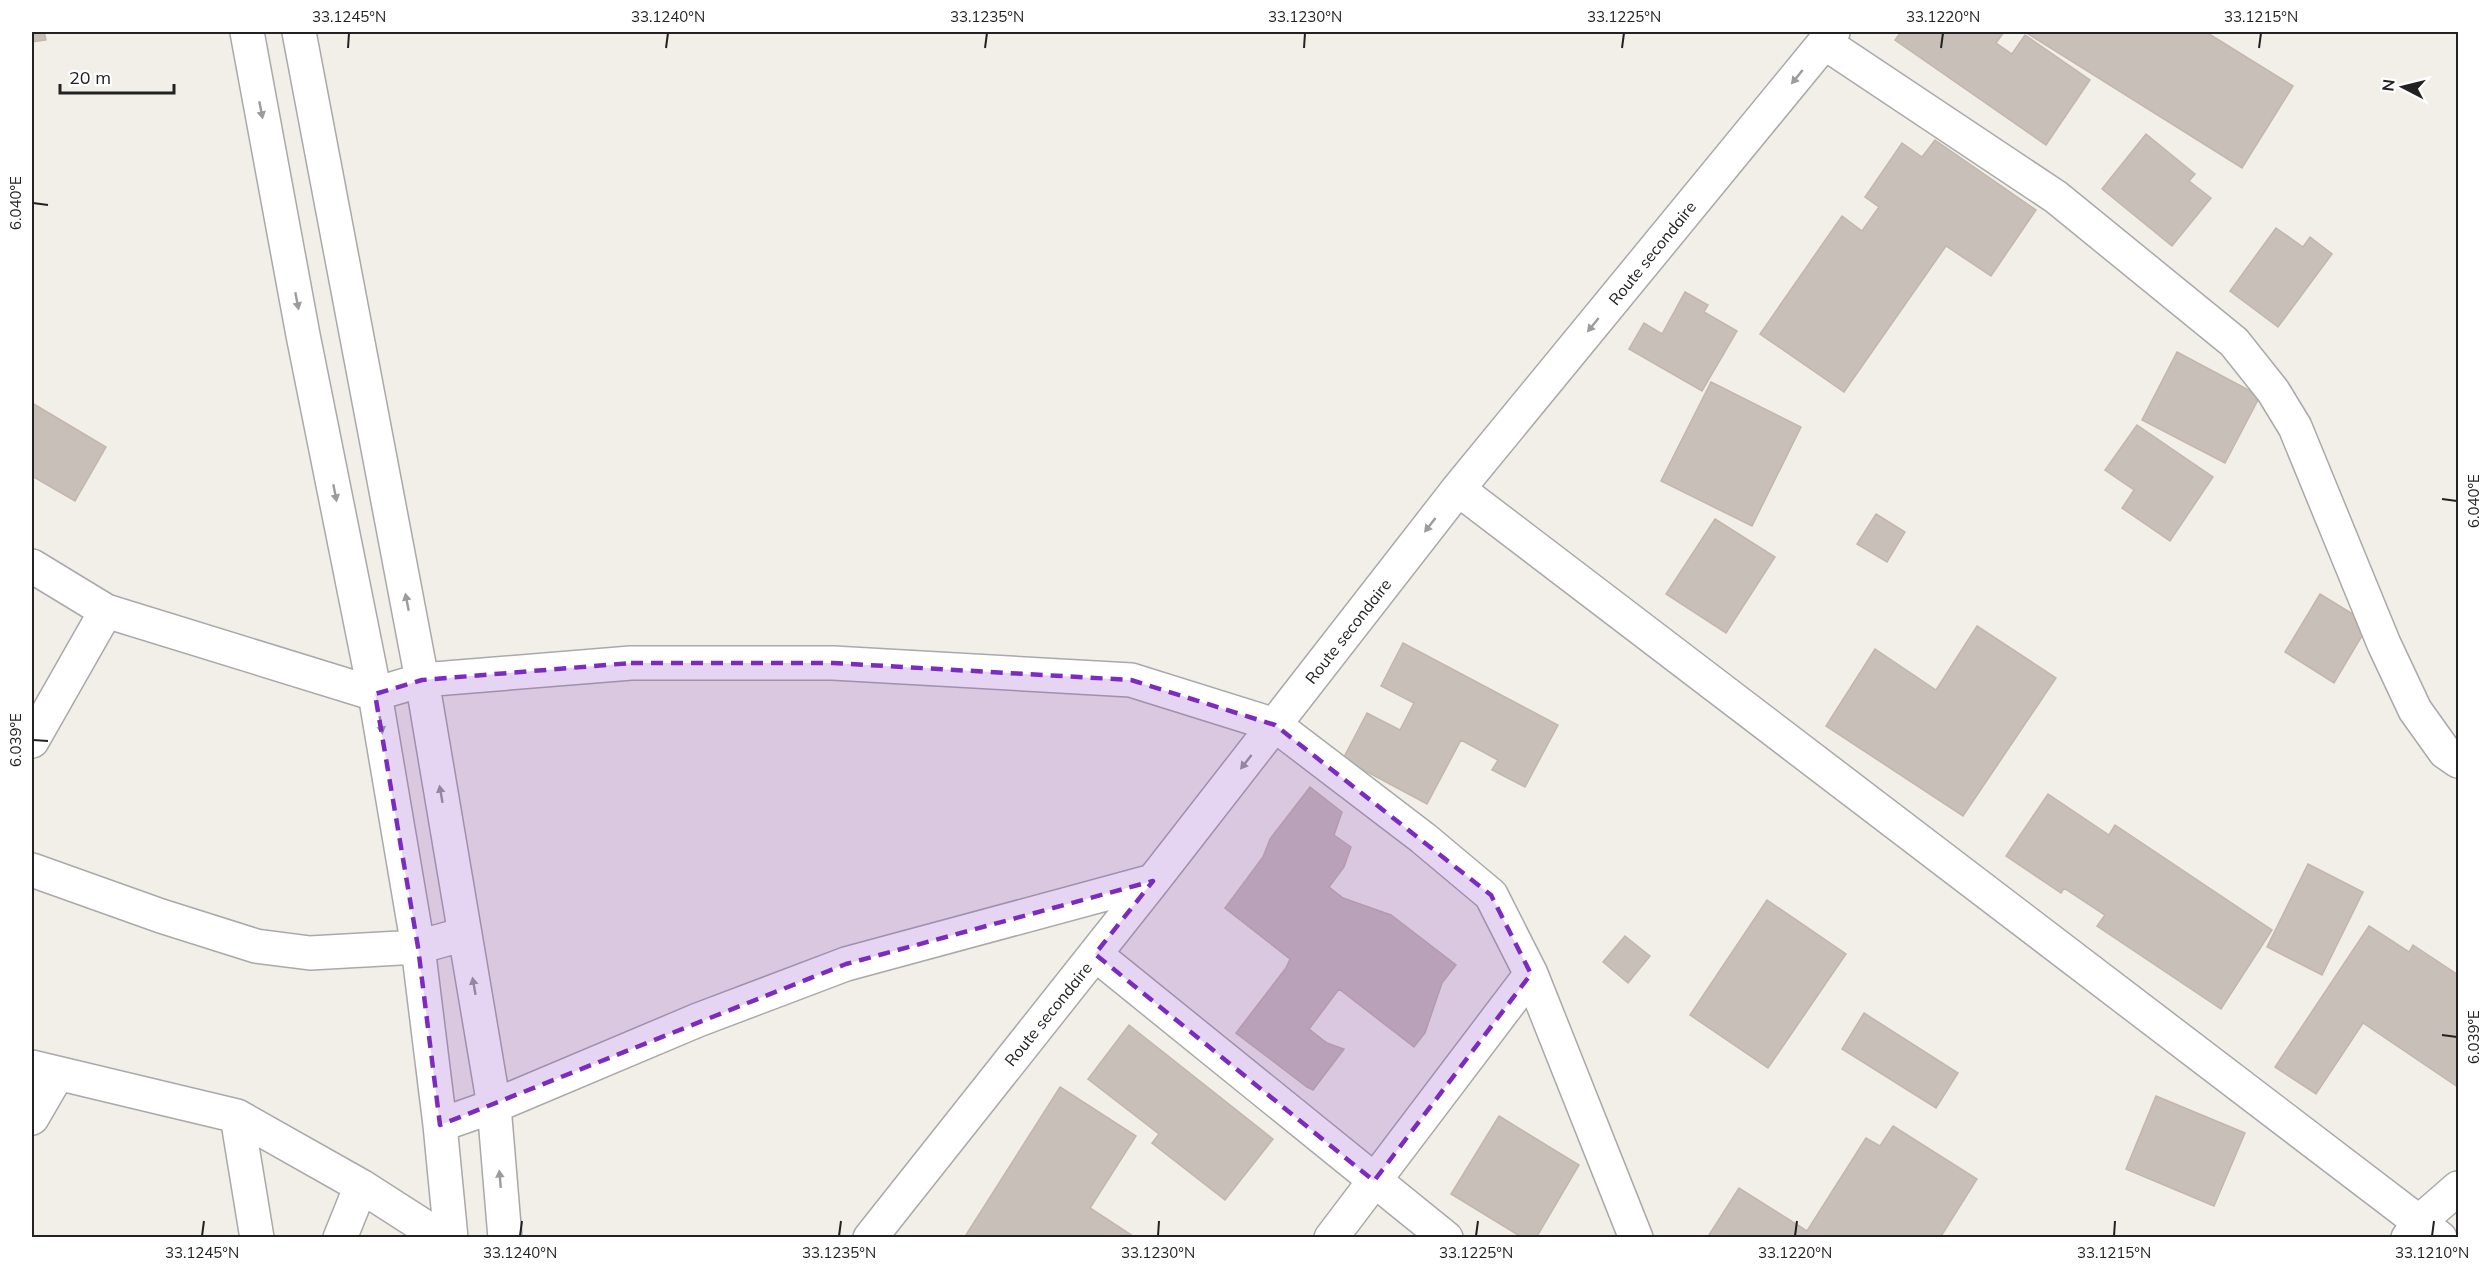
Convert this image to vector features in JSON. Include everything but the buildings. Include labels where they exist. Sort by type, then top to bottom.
[{"type":"street","points":[[247,32],[303,335],[375,694],[417,947],[440,1125],[451,1238]]},
{"type":"street","points":[[299,32],[422,680],[494,1106],[505,1238]]},
{"type":"street","points":[[1829,37],[2056,197],[2234,342],[2273,391],[2295,427],[2384,644],[2415,710],[2445,752],[2458,761]]},
{"type":"street","name":"Route secondaire","points":[[870,1238],[1153,881],[1458,489],[1829,37]]},
{"type":"street","points":[[1458,489],[2422,1232],[2458,1188]]},
{"type":"street","points":[[32,566],[106,611],[375,694],[422,680],[631,663],[833,663],[1131,680],[1275,725],[1423,838],[1491,896],[1531,974],[1636,1238]]},
{"type":"street","points":[[32,741],[106,611]]},
{"type":"street","points":[[32,870],[161,916],[256,946],[310,953],[417,947],[465,934]]},
{"type":"street","points":[[440,1125],[494,1106],[698,1020],[846,964],[1153,881]]},
{"type":"street","points":[[1095,954],[1446,1238]]},
{"type":"street","points":[[1331,1238],[1531,974]]},
{"type":"street","points":[[32,1118],[44,1071],[237,1116],[361,1186],[442,1238]]},
{"type":"street","points":[[237,1116],[257,1238]]},
{"type":"street","points":[[340,1238],[361,1186]]},
{"type":"highlighted area","points":[[631,663],[833,663],[1131,680],[1275,725],[1491,895],[1531,974],[1374,1181],[1095,954],[1153,881],[846,964],[440,1125],[418,947],[375,694],[422,680]]}]
